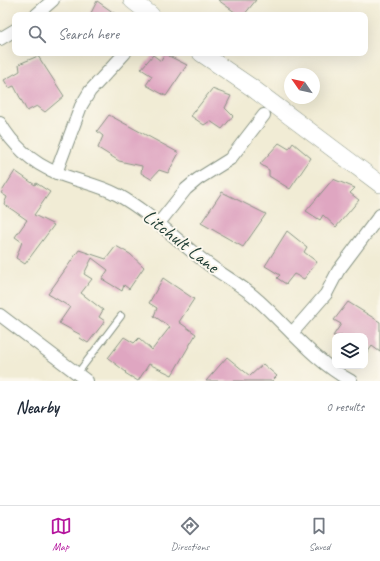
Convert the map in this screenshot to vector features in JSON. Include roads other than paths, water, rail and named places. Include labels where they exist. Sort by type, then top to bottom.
[{"type":"street","points":[[39,12],[53,0]]},
{"type":"street","points":[[132,0],[147,12]]},
{"type":"street","points":[[0,39],[12,32]]},
{"type":"street","points":[[56,173],[81,106],[94,86],[122,56]]},
{"type":"street","points":[[206,56],[252,87],[380,184]]},
{"type":"street","points":[[159,223],[186,189],[198,179],[230,159],[264,115]]},
{"type":"street","name":"Litchult Lane","points":[[0,123],[15,144],[29,157],[56,173],[84,181],[116,194],[159,223],[205,262],[252,294],[317,358],[351,381]]},
{"type":"street","points":[[292,333],[326,294],[338,271],[380,215]]},
{"type":"street","points":[[0,315],[82,378]]},
{"type":"lane","points":[[82,378],[121,316]]}]
